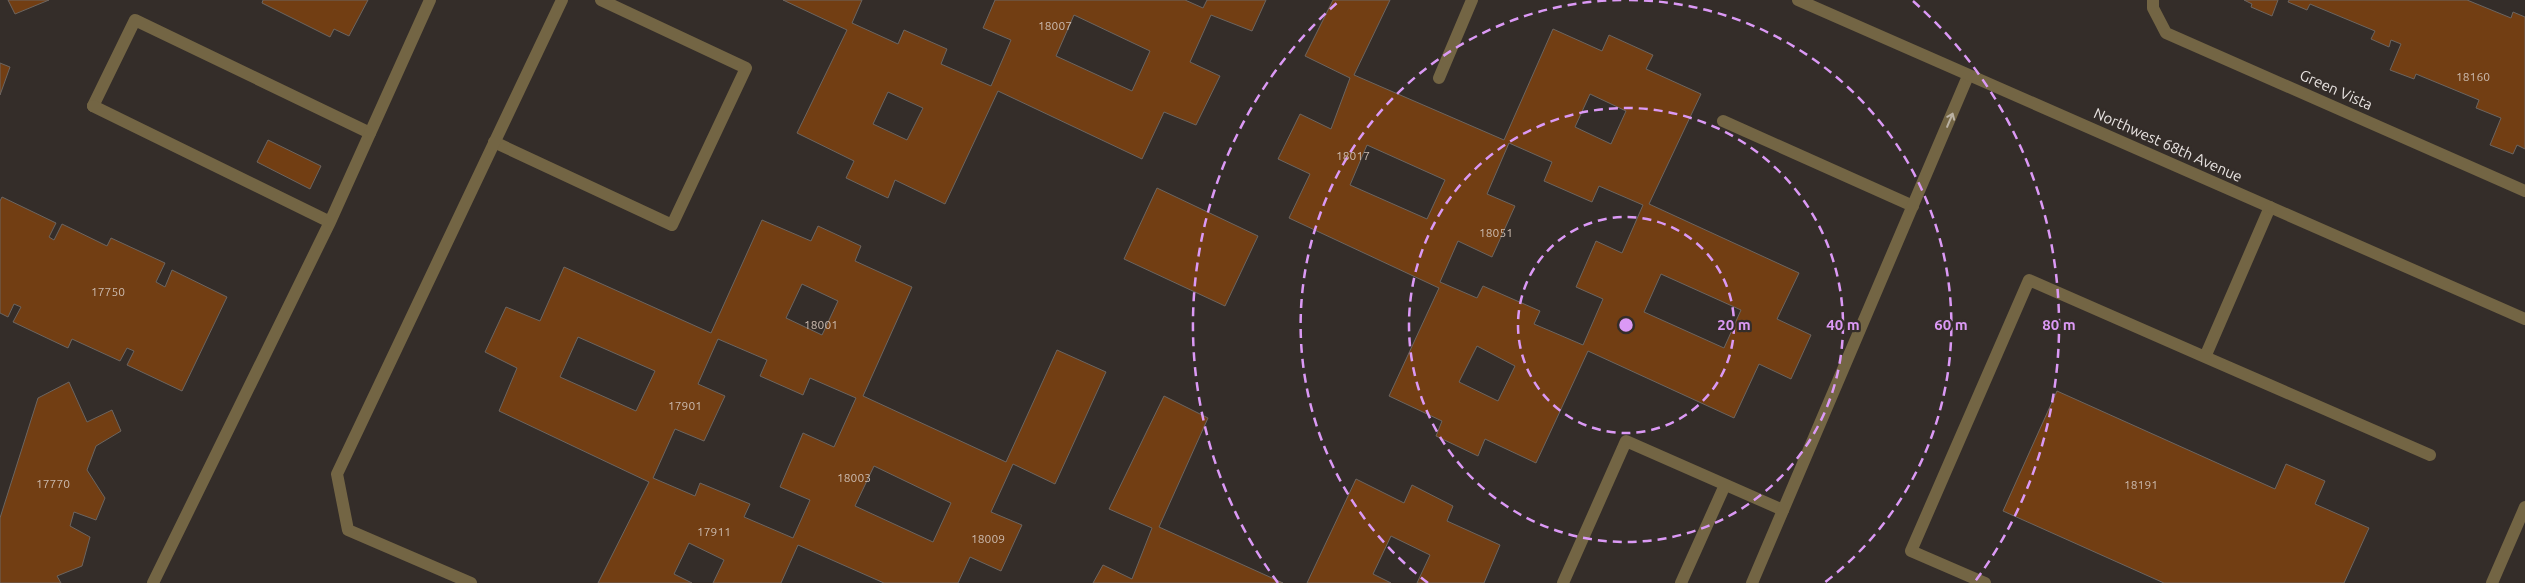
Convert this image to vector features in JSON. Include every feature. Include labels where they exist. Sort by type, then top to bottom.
[{"type":"street","points":[[153,583],[330,222],[430,0]]},
{"type":"street","points":[[471,583],[348,530],[337,474],[562,0]]},
{"type":"street","points":[[494,142],[672,225],[746,68],[601,0]]},
{"type":"street","points":[[1439,78],[1472,0]]},
{"type":"street","name":"Northwest 68th Avenue","points":[[1800,0],[1968,76],[2525,319]]},
{"type":"street","name":"Green Vista","points":[[2153,0],[2153,8],[2166,33],[2525,191]]},
{"type":"street","points":[[330,222],[93,106],[135,20],[370,133]]},
{"type":"street","points":[[1752,583],[1968,76]]},
{"type":"street","points":[[1723,121],[1913,206]]},
{"type":"street","points":[[2205,357],[2270,208]]},
{"type":"street","points":[[1985,583],[1911,551],[2029,280],[2430,455]]},
{"type":"street","points":[[1563,583],[1626,440],[1783,510]]},
{"type":"street","points":[[1681,583],[1725,485]]},
{"type":"street","points":[[2492,583],[2525,507]]},
{"type":"building","points":[[8,0],[49,0],[15,14]]},
{"type":"building","points":[[263,0],[368,0],[349,36],[334,29],[330,37],[262,3]]},
{"type":"building","points":[[783,0],[862,0],[852,23],[898,44],[904,30],[947,49],[941,64],[991,86],[1011,40],[983,28],[995,0],[1185,0],[1203,8],[1207,0],[1266,0],[1252,31],[1211,15],[1190,62],[1220,76],[1196,125],[1164,112],[1142,159],[998,91],[945,204],[895,180],[888,198],[846,178],[854,161],[797,133],[847,30]],"holes":[[[1074,15],[1150,51],[1132,91],[1056,56]],[[888,92],[923,108],[907,140],[873,124]]]},
{"type":"building","points":[[1333,0],[1390,0],[1354,75],[1504,140],[1553,29],[1602,51],[1609,35],[1653,55],[1646,69],[1701,94],[1649,204],[1799,273],[1777,319],[1811,335],[1791,379],[1759,364],[1734,418],[1588,351],[1536,463],[1485,439],[1478,456],[1436,436],[1442,421],[1389,396],[1439,288],[1289,218],[1310,174],[1278,159],[1300,114],[1331,129],[1350,78],[1305,56]],"holes":[[[1590,94],[1626,111],[1611,144],[1575,127]],[[1509,143],[1552,162],[1544,181],[1592,202],[1599,186],[1643,205],[1622,253],[1596,241],[1576,287],[1603,299],[1583,345],[1534,324],[1540,311],[1483,286],[1477,298],[1440,282],[1458,241],[1492,257],[1515,206],[1487,194]],[[1367,145],[1445,180],[1427,219],[1350,185]],[[1661,274],[1741,310],[1724,348],[1644,312]],[[1477,346],[1515,366],[1498,401],[1459,382]]]},
{"type":"building","points":[[2244,0],[2278,0],[2272,16],[2251,7],[2252,4]]},
{"type":"building","points":[[2289,0],[2467,0],[2511,18],[2513,12],[2525,17],[2525,149],[2517,145],[2513,154],[2490,145],[2501,118],[2476,108],[2479,100],[2416,74],[2414,79],[2390,70],[2401,44],[2391,40],[2389,47],[2371,39],[2375,31],[2310,4],[2307,10],[2288,2]]},
{"type":"building","points":[[0,63],[10,67],[0,95]]},
{"type":"building","points":[[268,140],[321,166],[310,189],[257,162]]},
{"type":"building","points":[[1157,188],[1258,236],[1225,306],[1124,259]]},
{"type":"building","points":[[2,197],[56,223],[49,237],[54,240],[62,224],[107,246],[111,238],[165,263],[156,282],[165,287],[172,270],[227,297],[182,391],[127,365],[134,351],[127,348],[120,361],[72,339],[68,348],[13,322],[21,307],[14,304],[8,317],[0,313],[0,201]]},
{"type":"building","points":[[762,220],[811,241],[818,226],[861,246],[855,261],[912,287],[863,396],[1006,462],[1057,350],[1106,372],[1055,484],[1013,464],[991,512],[1022,525],[1001,571],[970,557],[958,583],[884,583],[798,545],[781,583],[713,583],[724,560],[689,543],[674,574],[692,583],[598,583],[649,482],[499,411],[517,368],[485,352],[506,307],[540,321],[564,267],[711,333]],"holes":[[[802,284],[838,301],[822,335],[786,318]],[[578,337],[655,371],[636,411],[560,377]],[[718,339],[767,360],[760,376],[803,395],[810,378],[856,398],[834,447],[803,433],[780,487],[810,500],[793,538],[744,517],[750,504],[700,483],[695,496],[653,478],[675,429],[704,441],[725,396],[698,384]],[[874,466],[951,503],[933,542],[855,506]]]},
{"type":"building","points":[[69,382],[87,422],[112,410],[121,431],[96,446],[87,470],[105,498],[96,520],[74,512],[70,526],[90,537],[82,566],[57,576],[61,583],[0,583],[0,518],[38,398]]},
{"type":"building","points":[[2057,391],[2275,489],[2286,464],[2325,481],[2315,504],[2369,528],[2344,583],[2164,583],[2003,511]]},
{"type":"building","points":[[1164,396],[1208,418],[1159,527],[1283,583],[1093,583],[1103,565],[1132,579],[1152,528],[1109,509]]},
{"type":"building","points":[[1356,479],[1404,503],[1412,485],[1453,506],[1447,521],[1500,545],[1484,583],[1417,583],[1430,555],[1391,536],[1373,574],[1391,583],[1307,583]]}]
